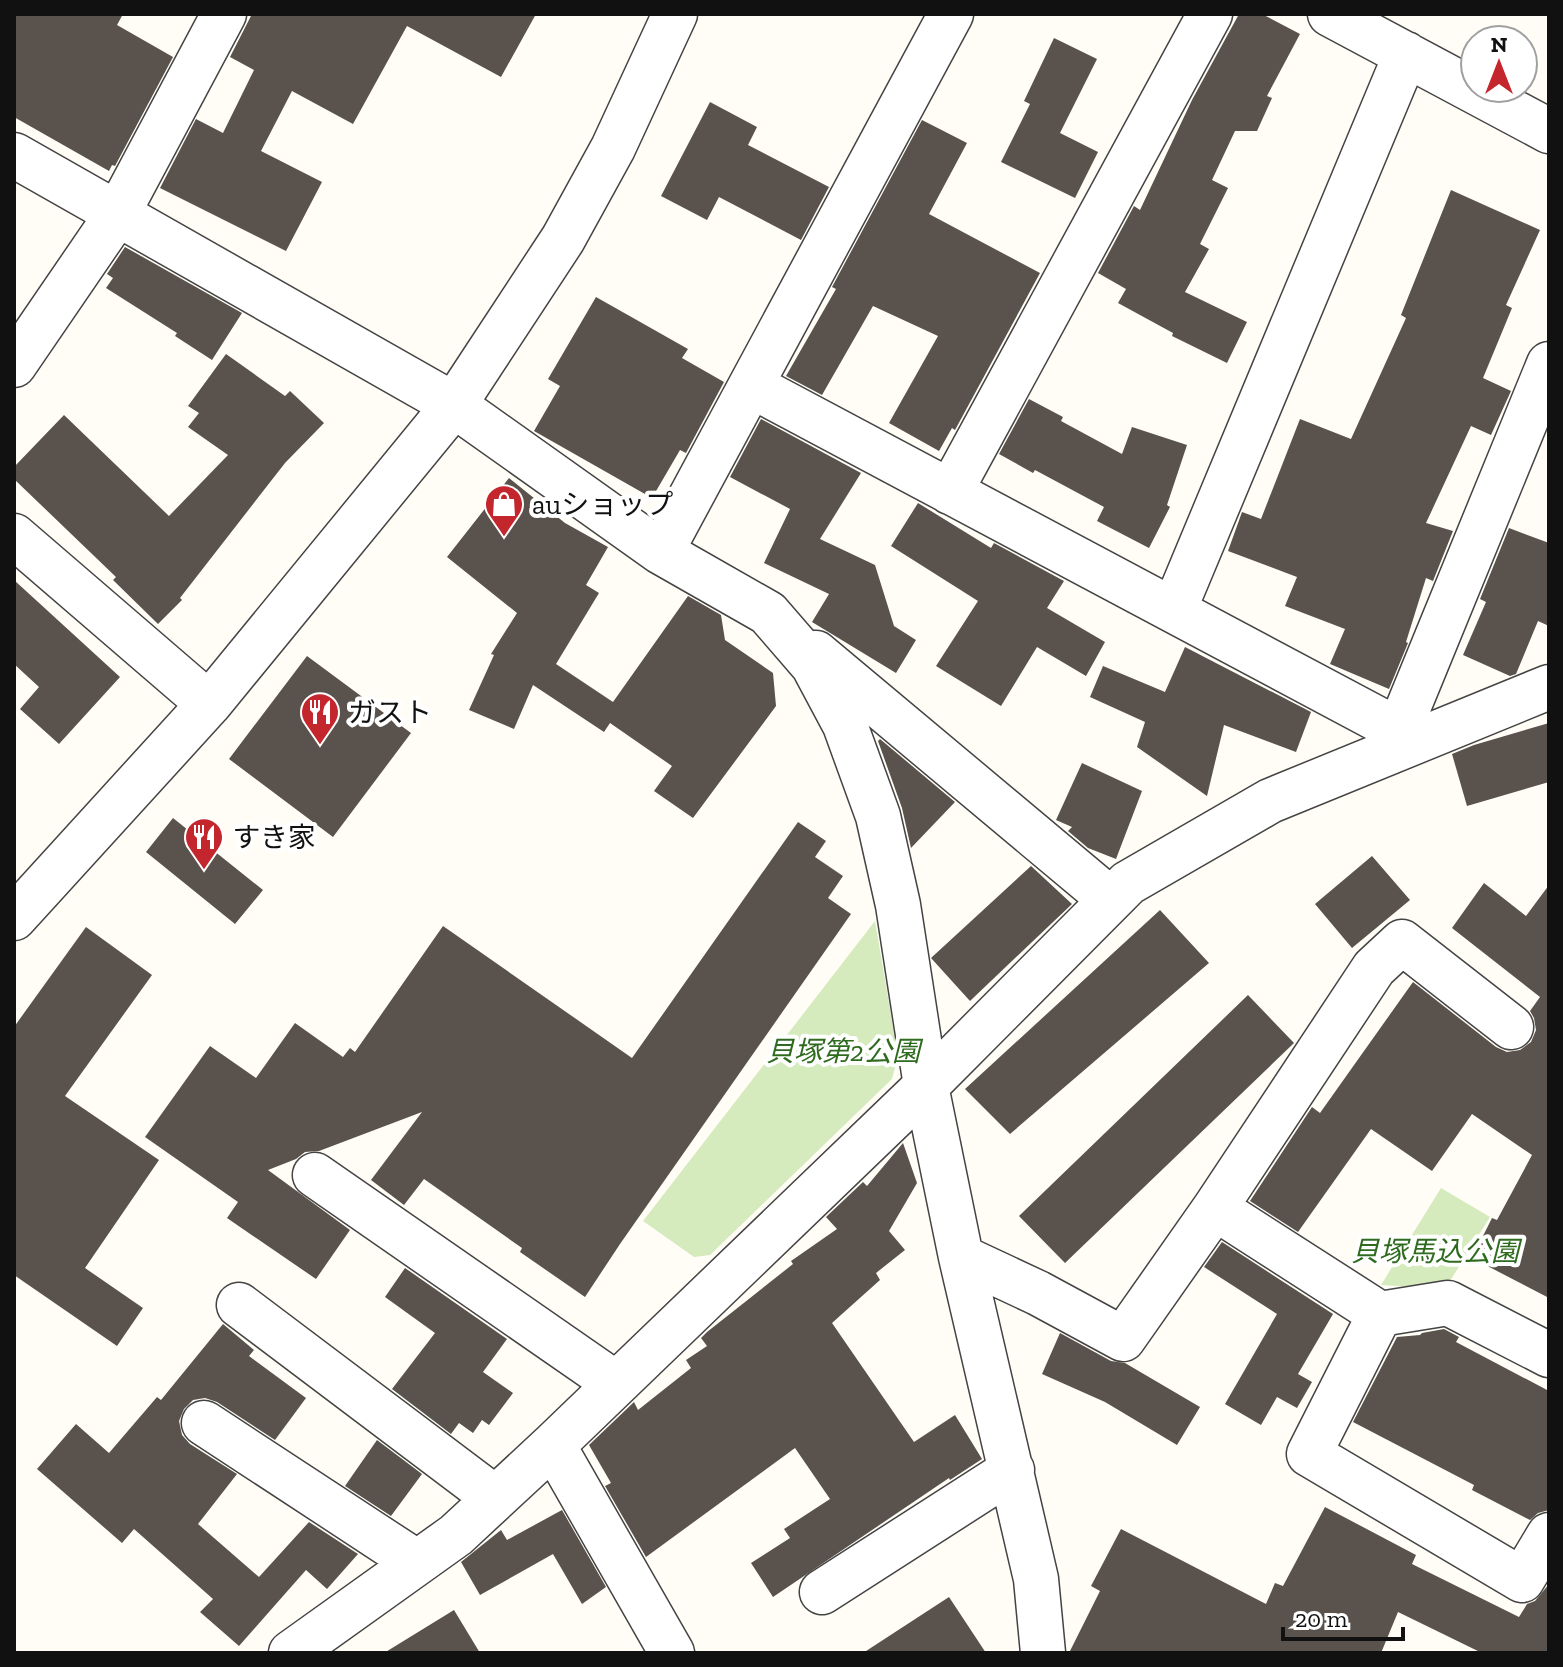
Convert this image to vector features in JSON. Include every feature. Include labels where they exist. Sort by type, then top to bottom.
[{"type":"street","points":[[14,365],[118,213],[224,14]]},
{"type":"street","points":[[14,918],[209,704],[454,405],[563,239],[613,148],[675,14]]},
{"type":"street","points":[[661,552],[951,14]]},
{"type":"street","points":[[950,492],[1210,14]]},
{"type":"street","points":[[1330,14],[1549,131]]},
{"type":"street","points":[[1174,610],[1406,54]]},
{"type":"street","points":[[14,155],[454,405],[661,552],[768,613],[1111,900]]},
{"type":"street","points":[[1394,741],[1549,364]]},
{"type":"street","points":[[752,386],[1174,610],[1394,741]]},
{"type":"street","points":[[14,536],[209,704]]},
{"type":"street","points":[[768,613],[813,665],[845,725],[878,816],[898,905],[926,1086],[961,1257],[1036,1579],[1043,1653]]},
{"type":"street","points":[[315,1646],[416,1562],[456,1535],[553,1445],[926,1086],[1128,883],[1270,801],[1394,741],[1547,685]]},
{"type":"street","points":[[961,1257],[1038,1293],[1123,1339],[1215,1208],[1374,968],[1402,942],[1511,1027]]},
{"type":"street","points":[[315,1175],[615,1383]]},
{"type":"street","points":[[1215,1208],[1380,1314],[1448,1303],[1549,1355]]},
{"type":"street","points":[[239,1305],[495,1498]]},
{"type":"street","points":[[1380,1314],[1309,1454],[1522,1580],[1549,1535]]},
{"type":"street","points":[[204,1423],[416,1562]]},
{"type":"street","points":[[553,1445],[672,1653]]},
{"type":"street","points":[[822,1592],[1012,1470]]},
{"type":"green space","name":"貝塚第2公園","points":[[875,921],[898,1056],[892,1079],[710,1255],[694,1257],[643,1221]]},
{"type":"green space","name":"貝塚馬込公園","points":[[1441,1188],[1490,1217],[1445,1289],[1381,1285]]},
{"type":"building","points":[[14,14],[123,14],[117,25],[173,57],[115,166],[112,165],[109,171],[14,117]]},
{"type":"building","points":[[252,14],[536,14],[501,77],[407,26],[353,124],[292,91],[261,151],[322,182],[286,251],[160,188],[196,119],[223,133],[254,70],[230,57]]},
{"type":"building","points":[[1239,14],[1262,14],[1300,34],[1267,96],[1272,98],[1257,131],[1235,131],[1212,180],[1228,188],[1200,244],[1209,249],[1185,292],[1247,322],[1227,363],[1172,336],[1173,333],[1118,303],[1126,289],[1098,273],[1134,206],[1140,210],[1192,100]]},
{"type":"building","points":[[1054,38],[1097,59],[1060,133],[1098,152],[1075,198],[1001,162],[1030,104],[1024,101]]},
{"type":"building","points":[[710,102],[757,127],[748,145],[829,187],[801,240],[719,197],[707,220],[661,196]]},
{"type":"building","points":[[922,120],[967,143],[929,214],[1040,273],[955,430],[952,428],[939,451],[889,423],[938,336],[873,306],[822,395],[786,376],[836,289],[832,287]]},
{"type":"building","points":[[1451,190],[1540,230],[1506,305],[1512,308],[1483,378],[1511,391],[1491,435],[1471,426],[1426,523],[1453,531],[1433,581],[1426,578],[1408,643],[1389,689],[1330,664],[1345,629],[1285,606],[1297,577],[1228,551],[1242,512],[1261,519],[1300,419],[1351,439],[1406,318],[1401,315]]},
{"type":"building","points":[[125,247],[242,313],[212,360],[175,336],[177,333],[106,288],[113,278],[107,274]]},
{"type":"building","points":[[596,297],[688,349],[682,358],[724,382],[686,453],[680,450],[652,498],[534,431],[560,386],[548,379]]},
{"type":"building","points":[[226,354],[285,396],[290,391],[324,423],[285,463],[180,598],[182,600],[158,624],[113,580],[116,577],[14,479],[14,467],[64,415],[169,516],[228,455],[188,427],[199,413],[188,406]]},
{"type":"building","points":[[1029,399],[1063,417],[1061,421],[1122,454],[1132,427],[1187,445],[1167,505],[1170,507],[1149,548],[1097,521],[1104,507],[999,454]]},
{"type":"building","points":[[761,419],[861,473],[820,539],[875,565],[894,626],[916,640],[896,673],[812,622],[829,594],[764,563],[790,509],[730,477]]},
{"type":"building","points":[[509,478],[565,523],[608,547],[586,585],[599,593],[556,664],[613,702],[688,596],[721,615],[725,640],[773,673],[776,706],[693,818],[654,791],[672,766],[610,723],[604,732],[533,685],[514,729],[469,710],[494,655],[491,654],[517,613],[447,557]]},
{"type":"building","points":[[918,503],[991,548],[994,543],[1064,581],[1047,608],[1105,642],[1086,676],[1037,647],[1001,706],[936,666],[978,601],[891,546]]},
{"type":"building","points":[[1509,528],[1549,543],[1549,626],[1538,621],[1516,674],[1510,676],[1463,655],[1486,602],[1480,599]]},
{"type":"building","points":[[14,580],[120,677],[59,744],[20,709],[39,687],[14,664]]},
{"type":"building","points":[[1185,647],[1311,712],[1296,752],[1224,725],[1207,796],[1137,747],[1145,722],[1090,697],[1103,666],[1165,692]]},
{"type":"building","name":"ガスト","points":[[307,656],[411,733],[333,837],[229,759]]},
{"type":"building","points":[[1549,723],[1549,782],[1467,806],[1452,754]]},
{"type":"building","points":[[880,739],[955,802],[911,848],[902,808],[878,741]]},
{"type":"building","points":[[1082,763],[1142,791],[1116,859],[1088,848],[1068,831],[1072,827],[1056,820]]},
{"type":"building","name":"すき家","points":[[173,818],[263,890],[235,924],[146,852]]},
{"type":"building","points":[[798,822],[826,841],[815,857],[843,876],[828,898],[851,914],[585,1297],[424,1179],[404,1205],[371,1180],[422,1112],[319,1151],[305,1152],[268,1170],[350,1230],[316,1279],[227,1218],[238,1202],[145,1137],[210,1046],[256,1078],[295,1023],[343,1057],[350,1048],[355,1052],[443,926],[632,1058]]},
{"type":"building","points":[[1372,856],[1410,900],[1352,948],[1315,904]]},
{"type":"building","points":[[1031,866],[1072,904],[970,1001],[931,958]]},
{"type":"building","points":[[1484,883],[1526,916],[1549,885],[1549,1298],[1472,1258],[1492,1218],[1497,1220],[1532,1155],[1472,1114],[1432,1171],[1371,1129],[1298,1232],[1250,1201],[1312,1107],[1320,1113],[1413,982],[1496,1047],[1507,1052],[1520,1050],[1531,1042],[1536,1030],[1530,1011],[1540,997],[1452,928]]},
{"type":"building","points":[[1160,910],[1209,963],[1010,1134],[965,1089]]},
{"type":"building","points":[[86,927],[152,975],[65,1096],[159,1160],[85,1268],[143,1308],[117,1346],[14,1275],[14,1027]]},
{"type":"building","points":[[1248,995],[1294,1043],[1065,1263],[1019,1216]]},
{"type":"building","points":[[903,1143],[917,1183],[889,1231],[905,1250],[876,1273],[880,1280],[832,1323],[914,1442],[955,1415],[982,1459],[773,1597],[751,1563],[790,1538],[784,1529],[830,1499],[795,1448],[646,1557],[605,1486],[611,1483],[589,1445],[634,1402],[638,1410],[691,1368],[686,1360],[707,1346],[701,1338],[707,1332],[793,1264],[791,1261],[837,1229],[826,1217],[863,1182],[867,1186]]},
{"type":"building","points":[[1222,1242],[1333,1314],[1298,1374],[1312,1382],[1297,1408],[1277,1397],[1261,1425],[1225,1404],[1277,1314],[1204,1267]]},
{"type":"building","points":[[405,1268],[507,1339],[483,1372],[513,1393],[489,1425],[482,1420],[473,1433],[459,1423],[451,1434],[392,1389],[435,1333],[385,1297]]},
{"type":"building","points":[[223,1324],[254,1350],[249,1356],[306,1398],[275,1440],[217,1402],[205,1398],[193,1400],[184,1409],[179,1421],[182,1435],[190,1444],[237,1474],[198,1524],[259,1577],[309,1522],[358,1554],[327,1589],[306,1570],[239,1646],[200,1612],[213,1599],[134,1529],[122,1543],[37,1469],[76,1424],[109,1453],[157,1397],[161,1400]]},
{"type":"building","points":[[1444,1329],[1459,1337],[1456,1342],[1549,1391],[1549,1510],[1538,1513],[1530,1520],[1472,1490],[1474,1485],[1353,1422],[1397,1337]]},
{"type":"building","points":[[1060,1333],[1111,1361],[1125,1363],[1200,1407],[1177,1445],[1105,1402],[1042,1374]]},
{"type":"building","points":[[377,1440],[422,1474],[391,1516],[345,1486]]},
{"type":"building","points":[[1325,1507],[1416,1555],[1412,1564],[1519,1617],[1527,1604],[1535,1601],[1549,1584],[1549,1653],[1482,1653],[1398,1612],[1381,1653],[1069,1653],[1100,1591],[1091,1586],[1121,1529],[1266,1604],[1275,1583],[1283,1586]]},
{"type":"building","points":[[562,1510],[606,1587],[582,1604],[553,1554],[480,1595],[461,1562],[501,1530],[507,1540]]},
{"type":"building","points":[[949,1597],[986,1653],[863,1653]]},
{"type":"building","points":[[454,1610],[480,1653],[384,1653]]},
{"type":"place","name":"auショップ","points":[[504,538]]},
{"type":"place","name":"ガスト","points":[[320,746]]},
{"type":"place","name":"すき家","points":[[204,871]]}]
